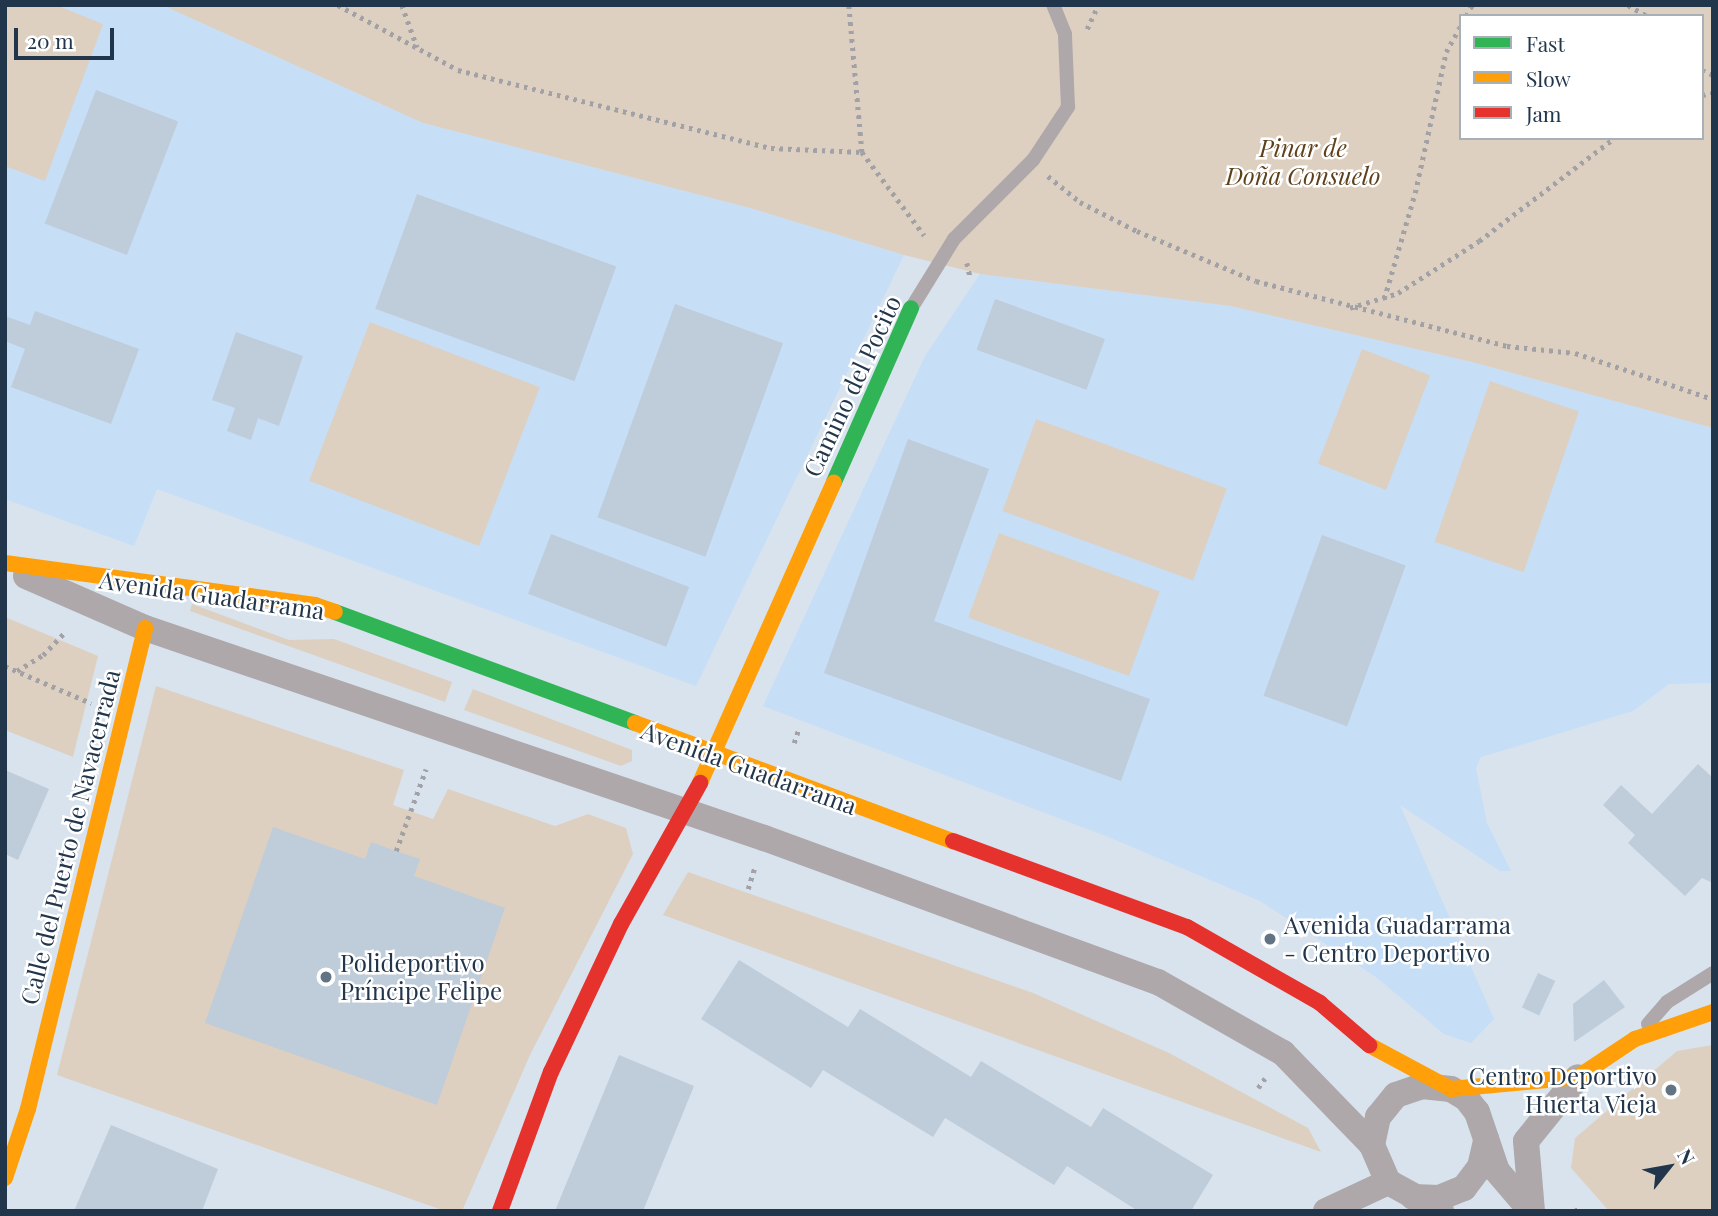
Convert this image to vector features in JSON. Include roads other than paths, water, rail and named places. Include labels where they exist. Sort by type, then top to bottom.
[{"type":"street","name":"Camino del Pocito","points":[[500,1211],[551,1072],[621,924],[687,813],[708,754],[911,308]]},
{"type":"street","name":"Avenida Guadarrama","points":[[5,565],[315,605],[708,754],[1187,927],[1320,1003],[1380,1054],[1451,1089]]},
{"type":"street","name":"Avenida Guadarrama","points":[[5,565],[145,628],[687,813],[1158,982],[1283,1054],[1372,1145]]},
{"type":"street","name":"Calle del Puerto de Navacerrada","points":[[5,1178],[28,1109],[145,628]]},
{"type":"street","points":[[1531,1211],[1526,1141],[1578,1077],[1636,1039],[1713,1012]]},
{"type":"street","points":[[1441,1211],[1388,1182],[1372,1145],[1378,1117],[1396,1096],[1422,1086],[1451,1089],[1578,1077]]},
{"type":"street","points":[[1451,1089],[1477,1112],[1497,1171],[1531,1211]]},
{"type":"street","points":[[1412,1197],[1439,1198],[1464,1188],[1480,1167],[1486,1140]]},
{"type":"street","points":[[1326,1211],[1388,1182]]},
{"type":"lane","name":"Camino del Pocito","points":[[911,308],[954,239],[1033,160],[1068,107],[1065,34],[1053,5]]},
{"type":"lane","points":[[1636,1039],[1667,1002],[1713,973]]},
{"type":"place","name":"Avenida Guadarrama - Centro Deportivo","points":[[1270,939]]},
{"type":"place","name":"Polideportivo Príncipe Felipe","points":[[326,977]]},
{"type":"place","name":"Centro Deportivo Huerta Vieja","points":[[1671,1090]]},
{"type":"park label","name":"Pinar de Doña Consuelo","points":[[1303,162]]}]
